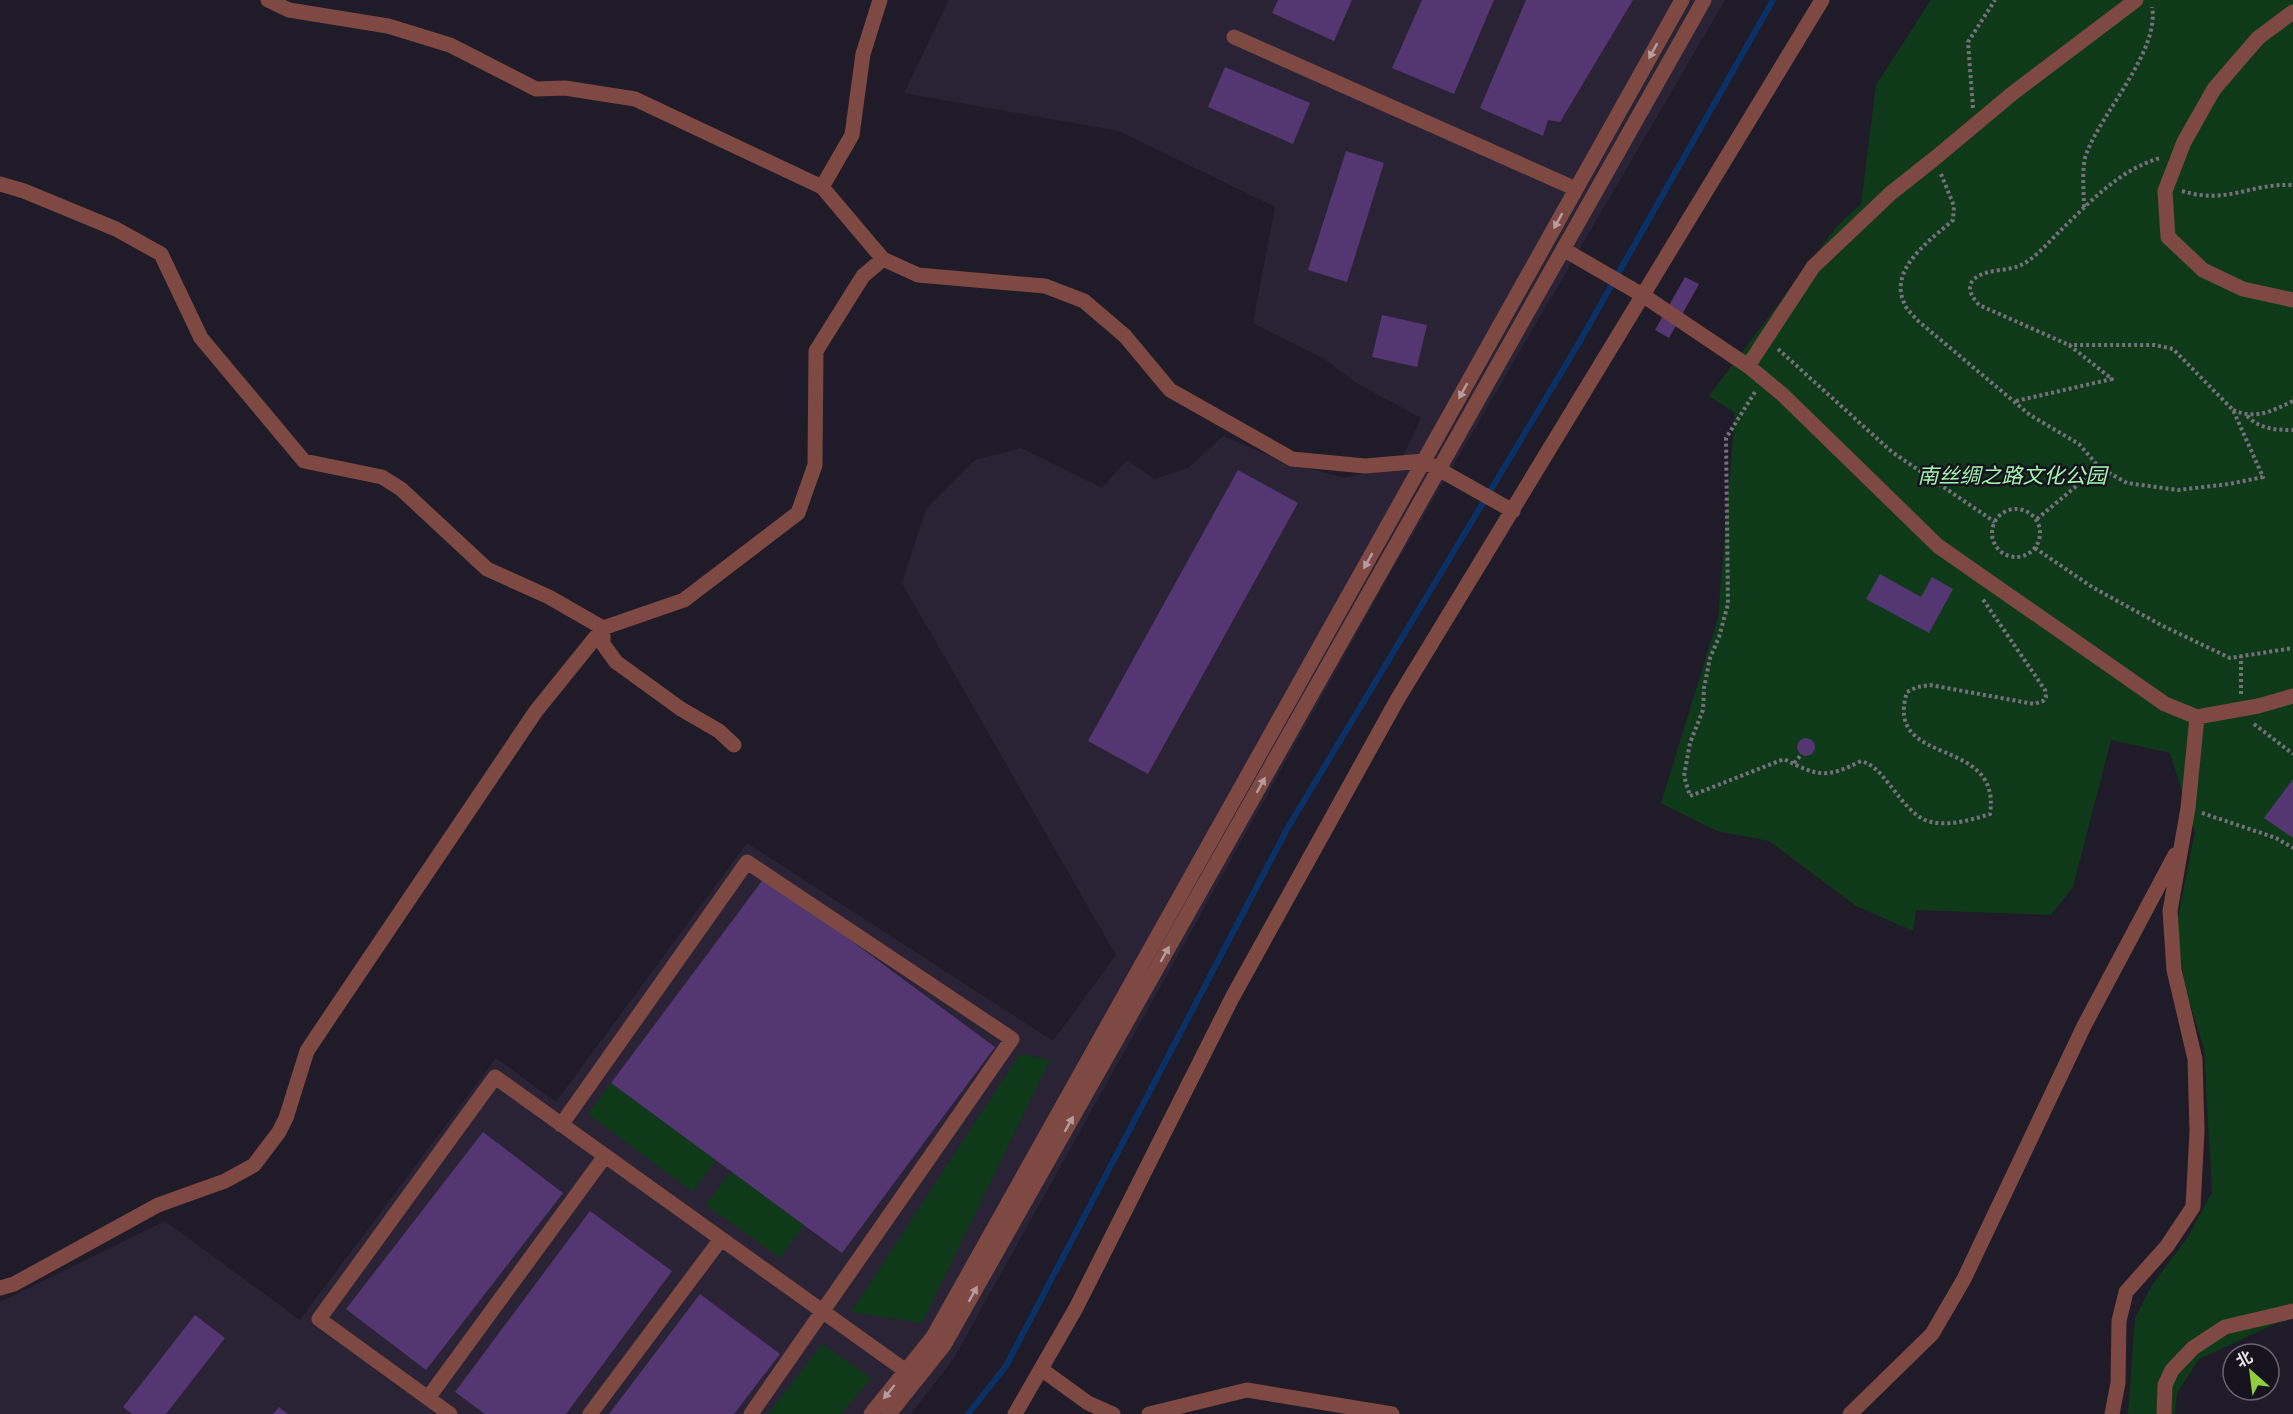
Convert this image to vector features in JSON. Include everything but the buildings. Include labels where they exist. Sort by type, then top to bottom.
[{"type":"street","points":[[268,0],[288,10],[388,26],[450,45],[536,89],[565,88],[635,99],[822,187],[883,259],[918,274],[1046,286],[1084,301],[1125,336],[1170,390],[1292,459],[1365,466],[1424,461],[1513,511]]},
{"type":"street","points":[[822,187],[852,135],[863,54],[880,0]]},
{"type":"street","points":[[871,1414],[933,1337],[1682,0]]},
{"type":"street","points":[[889,1414],[944,1345],[1704,0]]},
{"type":"street","points":[[1015,1414],[1076,1308],[1232,998],[1397,700],[1822,0]]},
{"type":"street","points":[[1748,366],[1813,267],[1891,193],[2013,93],[2136,0]]},
{"type":"street","points":[[2293,12],[2258,38],[2214,89],[2184,142],[2165,191],[2169,237],[2203,270],[2243,289],[2293,300]]},
{"type":"street","points":[[1234,37],[1576,189]]},
{"type":"street","points":[[0,184],[24,191],[116,229],[161,254],[201,338],[304,460],[382,477],[402,489],[487,569],[549,597],[603,628]]},
{"type":"street","points":[[1563,249],[1644,296],[1748,366],[1782,394],[1938,546],[2165,704],[2197,717],[2258,706],[2293,696]]},
{"type":"street","points":[[0,1288],[14,1284],[158,1205],[225,1182],[254,1165],[279,1132],[286,1118],[307,1051],[536,711],[603,628],[684,600],[798,513],[814,465],[816,351],[863,276],[883,259]]},
{"type":"street","points":[[603,628],[603,644],[616,662],[681,709],[719,731],[734,745]]},
{"type":"street","points":[[2112,1414],[2118,1383],[2119,1321],[2126,1292],[2167,1246],[2193,1207],[2197,1131],[2194,1059],[2174,970],[2170,911],[2188,808],[2197,717]]},
{"type":"street","points":[[1850,1414],[1932,1334],[1964,1279],[2084,1026],[2182,842]]},
{"type":"street","points":[[561,1125],[747,862],[1012,1039],[751,1414]]},
{"type":"street","points":[[450,1414],[319,1319],[495,1077],[906,1371]]},
{"type":"street","points":[[428,1398],[605,1156]]},
{"type":"street","points":[[590,1414],[721,1239]]},
{"type":"street","points":[[2164,1414],[2165,1385],[2172,1370],[2193,1348],[2225,1328],[2293,1311]]},
{"type":"street","points":[[1041,1369],[1088,1402],[1113,1414]]},
{"type":"street","points":[[1149,1414],[1247,1390],[1289,1399],[1392,1414]]},
{"type":"path","points":[[1978,123],[1971,103],[1968,42],[1995,0]]},
{"type":"path","points":[[2084,208],[2085,155],[2099,126],[2142,57],[2153,16],[2150,0]]},
{"type":"path","points":[[2015,402],[2112,379],[2069,345],[1979,305],[1971,293],[1970,286],[1981,275],[2022,265],[2116,179],[2147,162],[2160,158],[2178,158]]},
{"type":"path","points":[[1934,159],[1954,206],[1953,220],[1917,253],[1903,272],[1900,289],[1905,306],[1917,320],[2030,415],[2079,444],[2099,467],[2127,483],[2178,490],[2263,477],[2233,410],[2173,349],[2155,345],[2069,345]]},
{"type":"path","points":[[2167,185],[2206,197],[2224,196],[2275,184],[2293,185]]},
{"type":"path","points":[[1767,338],[1795,366],[1892,452],[1995,522]]},
{"type":"path","points":[[1762,377],[1748,405],[1726,438],[1728,604],[1719,637],[1710,658],[1704,688],[1703,710],[1690,743],[1684,776],[1690,796],[1770,762],[1784,759],[1810,772],[1835,773],[1860,761],[1872,764],[1910,808],[1926,820],[1946,823],[1968,821],[1990,814],[1992,800],[1982,775],[1968,763],[1917,739],[1904,723],[1903,705],[1907,692],[1917,687],[1930,685],[2034,704],[2043,701],[2046,697],[2044,690],[1980,596]]},
{"type":"path","points":[[2246,416],[2271,411],[2293,401]]},
{"type":"path","points":[[2233,410],[2246,416],[2256,425],[2275,430],[2293,430]]},
{"type":"path","points":[[2037,519],[2099,467]]},
{"type":"path","points":[[2013,508],[2028,511],[2037,519],[2040,530],[2040,537],[2035,548],[2017,557],[2001,552],[1992,538],[1995,522],[1999,515],[2013,508]]},
{"type":"path","points":[[2035,548],[2092,587],[2230,657],[2293,648]]},
{"type":"path","points":[[1794,764],[1801,755]]},
{"type":"path","points":[[2188,808],[2276,838],[2293,848]]},
{"type":"shaded area","points":[[949,0],[1725,0],[1391,572],[954,1358],[911,1414],[0,1414],[0,1302],[165,1221],[300,1320],[496,1058],[556,1102],[747,843],[1053,1041],[1116,955],[902,583],[926,509],[975,460],[1021,448],[1102,488],[1127,460],[1154,479],[1188,468],[1223,436],[1282,461],[1345,478],[1400,463],[1421,418],[1358,384],[1323,358],[1253,323],[1275,207],[1119,131],[904,93]]},
{"type":"green space","name":"南丝绸之路文化公园","points":[[1931,0],[2293,0],[2293,1319],[2277,1323],[2236,1342],[2221,1342],[2221,1349],[2199,1359],[2177,1393],[2175,1414],[2128,1414],[2135,1319],[2152,1285],[2188,1237],[2212,1192],[2204,1049],[2186,991],[2176,927],[2195,832],[2170,753],[2111,740],[2073,887],[2051,915],[1916,910],[1913,931],[1856,906],[1769,841],[1717,831],[1661,803],[1718,618],[1735,413],[1709,396],[1837,226],[1861,204],[1876,85]]},
{"type":"green space","points":[[1020,1054],[1050,1060],[922,1323],[851,1312]]},
{"type":"green space","points":[[611,1083],[716,1160],[693,1192],[588,1114]]},
{"type":"green space","points":[[731,1171],[804,1225],[780,1258],[706,1205]]},
{"type":"green space","points":[[822,1344],[871,1378],[841,1414],[768,1414]]},
{"type":"waterway","points":[[968,1414],[1006,1366],[1287,829],[1576,348],[1773,0]]}]
